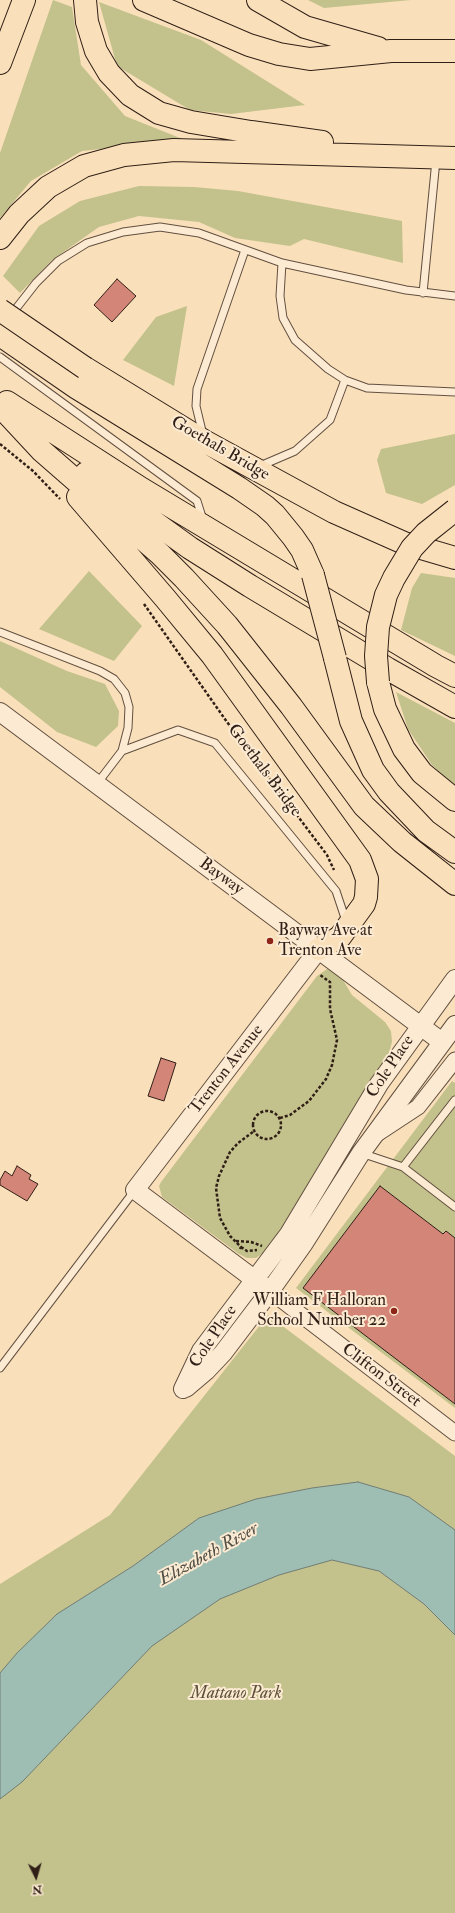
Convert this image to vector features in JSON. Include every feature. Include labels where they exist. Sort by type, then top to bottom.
[{"type":"highway","points":[[0,63],[24,0]]},
{"type":"highway","points":[[85,0],[87,22],[96,51],[109,73],[130,95],[159,113],[191,122],[251,132],[446,158]]},
{"type":"highway","points":[[258,0],[262,4],[305,27],[391,51]]},
{"type":"highway","points":[[148,1],[249,45],[279,54],[310,59],[391,51],[455,51]]},
{"type":"highway","points":[[0,238],[19,214],[48,187],[84,166],[124,155],[174,150],[446,158]]},
{"type":"highway","name":"Goethals Bridge","points":[[0,310],[85,368],[204,441],[252,468],[359,524],[404,543],[455,558]]},
{"type":"highway","points":[[0,335],[77,388],[239,488],[265,506],[275,515],[302,550],[313,575],[351,721],[367,760],[381,781],[401,805],[426,831],[455,852]]},
{"type":"highway","points":[[0,397],[49,454],[72,491],[166,598],[212,655],[355,852],[365,871],[367,879],[366,897],[360,911],[340,937],[319,950]]},
{"type":"highway","points":[[0,402],[49,454],[190,548],[355,650],[455,707]]},
{"type":"highway","points":[[0,406],[49,454],[160,554],[184,578],[232,631],[291,706],[364,806],[402,842],[455,884]]},
{"type":"highway","points":[[49,454],[205,528],[455,676]]},
{"type":"highway","points":[[455,510],[426,533],[412,548],[394,578],[386,595],[378,627],[376,656],[378,682],[385,709],[404,749],[422,773],[455,800]]},
{"type":"highway","points":[[401,805],[455,838]]},
{"type":"street","name":"Bayway","points":[[0,712],[442,1042]]},
{"type":"street","name":"Trenton Avenue","points":[[135,1190],[319,950]]},
{"type":"street","name":"Cole Place","points":[[455,979],[371,1096],[289,1234],[201,1352],[183,1389],[215,1363],[270,1291],[304,1243],[365,1146],[455,1025]]},
{"type":"street","name":"Cole Place","points":[[365,1146],[418,1107],[455,1060]]},
{"type":"street","name":"Clifton Street","points":[[135,1190],[270,1291],[455,1433]]},
{"type":"lane","points":[[424,293],[446,158]]},
{"type":"lane","points":[[0,332],[36,283],[58,261],[87,243],[123,232],[160,227],[199,233],[282,263],[424,293],[455,296]]},
{"type":"lane","points":[[204,441],[196,406],[197,389],[245,250]]},
{"type":"lane","points":[[282,263],[280,296],[283,318],[295,340],[328,369],[345,380],[367,388],[455,392]]},
{"type":"lane","points":[[0,357],[197,501],[205,528]]},
{"type":"lane","points":[[252,468],[278,460],[295,452],[330,420],[345,380]]},
{"type":"lane","points":[[0,632],[100,671],[114,680],[125,693],[129,707],[128,728],[122,751],[96,785]]},
{"type":"lane","points":[[122,751],[178,730],[215,744],[336,892],[348,926]]},
{"type":"lane","points":[[403,1167],[455,1100]]},
{"type":"lane","points":[[365,1146],[403,1167],[455,1207]]},
{"type":"lane","points":[[0,1368],[135,1190]]},
{"type":"path","points":[[0,444],[49,454]]},
{"type":"path","name":"Goethals Bridge","points":[[174,647],[227,722],[327,855],[335,872]]},
{"type":"path","points":[[280,1118],[290,1115],[309,1101],[326,1079],[332,1065],[337,1040],[330,1009],[330,982],[319,975]]},
{"type":"path","points":[[270,1110],[280,1118],[282,1123],[280,1133],[272,1138],[262,1138],[254,1131],[253,1122],[261,1112],[270,1110]]},
{"type":"path","points":[[235,1241],[251,1242],[264,1247],[247,1251],[241,1247],[235,1241],[230,1236],[220,1218],[216,1188],[219,1176],[230,1152],[238,1143],[254,1131]]},
{"type":"path","points":[[237,1252],[241,1247]]},
{"type":"green space","points":[[53,0],[72,7],[81,65],[125,116],[185,140],[82,151],[31,181],[0,218],[0,153]]},
{"type":"green space","points":[[308,0],[411,0],[324,8]]},
{"type":"green space","points":[[99,2],[201,40],[305,105],[231,114],[190,110],[117,66]]},
{"type":"green space","points":[[139,186],[194,187],[238,191],[402,221],[403,263],[304,239],[290,246],[235,238],[199,222],[139,216],[99,227],[52,260],[20,293],[3,276],[39,226],[80,201]]},
{"type":"green space","points":[[187,306],[174,386],[123,360],[156,317]]},
{"type":"green space","points":[[455,434],[455,485],[422,504],[386,493],[377,460],[381,449]]},
{"type":"green space","points":[[89,571],[142,626],[114,661],[39,629]]},
{"type":"green space","points":[[421,573],[455,578],[455,656],[401,630],[412,588]]},
{"type":"green space","points":[[0,641],[67,671],[105,684],[119,711],[118,726],[96,747],[57,732],[0,687]]},
{"type":"green space","points":[[396,692],[455,723],[455,786],[432,765],[408,729]]},
{"type":"green space","points":[[327,969],[334,970],[340,975],[352,995],[385,1022],[391,1031],[392,1042],[389,1053],[270,1248],[256,1258],[247,1258],[239,1254],[162,1197],[159,1186],[317,976]]},
{"type":"green space","name":"William F Halloran School Number 22","points":[[452,1081],[455,1083],[455,1408],[296,1288]]},
{"type":"green space","name":"Mattano Park","points":[[268,1315],[455,1456],[455,1913],[0,1913],[0,1584],[110,1515]]},
{"type":"water","name":"Elizabeth River","points":[[358,1482],[409,1497],[455,1530],[455,1635],[424,1604],[379,1571],[332,1560],[279,1575],[220,1599],[152,1646],[22,1782],[0,1799],[0,1673],[17,1653],[57,1614],[133,1566],[199,1518],[256,1499],[312,1488]]},
{"type":"building","points":[[117,279],[136,296],[112,322],[94,305]]},
{"type":"building","points":[[161,1058],[176,1063],[164,1101],[148,1096]]},
{"type":"building","points":[[17,1166],[31,1175],[29,1179],[38,1184],[27,1201],[0,1185],[0,1180],[5,1171],[12,1176]]},
{"type":"building","name":"William F Halloran School Number 22","points":[[380,1186],[443,1234],[446,1231],[455,1238],[455,1404],[303,1288]]},
{"type":"place","name":"Bayway Ave at Trenton Ave","points":[[270,941]]},
{"type":"place","name":"William F Halloran School Number 22","points":[[394,1311]]}]
